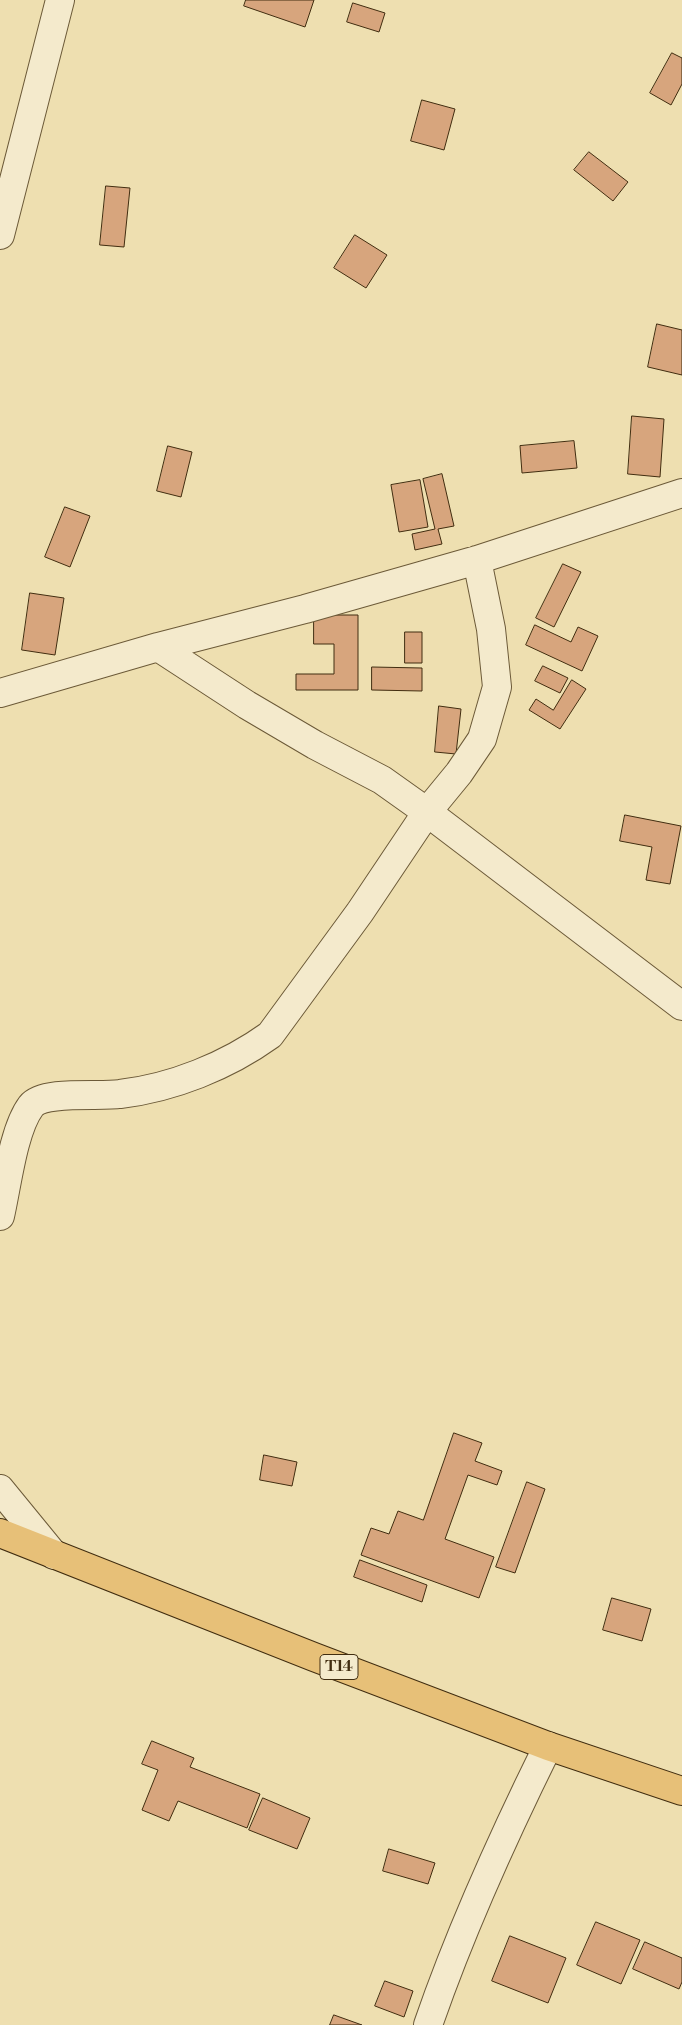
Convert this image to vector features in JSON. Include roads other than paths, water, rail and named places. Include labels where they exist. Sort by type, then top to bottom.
[{"type":"highway","name":"T14","points":[[0,1533],[324,1661],[548,1746],[682,1791]]},
{"type":"street","points":[[0,234],[60,0]]},
{"type":"street","points":[[0,693],[158,647],[305,609],[476,560],[682,493]]},
{"type":"street","points":[[0,1216],[16,1143],[22,1124],[32,1105],[46,1098],[64,1095],[120,1094],[167,1085],[228,1061],[253,1047],[270,1035],[360,912],[427,812],[459,773],[482,739],[497,687],[491,629],[476,560]]},
{"type":"street","points":[[158,647],[247,705],[315,745],[382,780],[427,812],[682,1006]]},
{"type":"street","points":[[0,1489],[54,1555]]},
{"type":"street","points":[[428,2025],[467,1920],[503,1838],[548,1746]]}]
